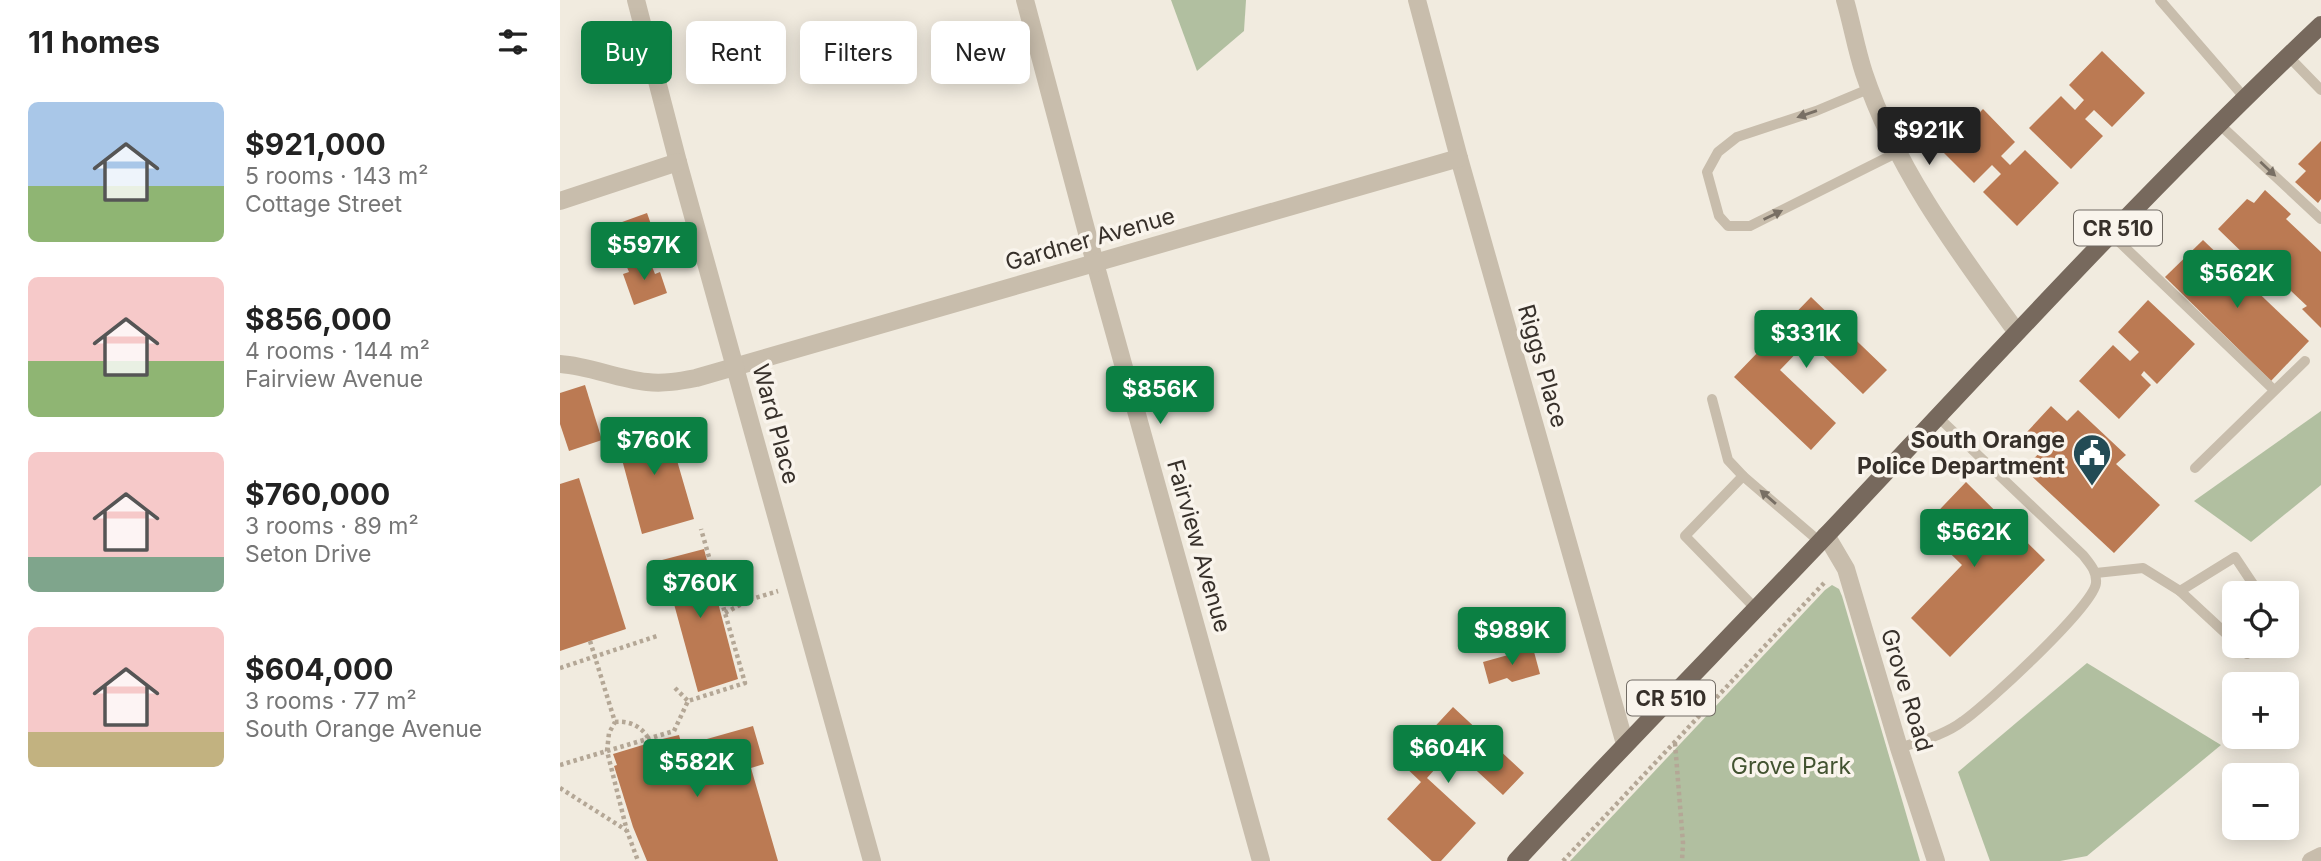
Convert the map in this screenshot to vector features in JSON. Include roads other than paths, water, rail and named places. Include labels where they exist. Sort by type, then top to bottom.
[{"type":"main road","name":"CR 510","points":[[1516,861],[1823,539],[2016,331],[2218,123],[2321,25]]},
{"type":"street","name":"Ward Place","points":[[636,0],[678,162],[872,861]]},
{"type":"street","name":"Fairview Avenue","points":[[1025,0],[1261,861]]},
{"type":"street","name":"Riggs Place","points":[[1417,0],[1625,744]]},
{"type":"street","points":[[1845,0],[1864,73],[1898,152],[1935,218],[2016,331]]},
{"type":"street","name":"Gardner Avenue","points":[[560,364],[597,369],[645,382],[670,383],[713,374],[1459,158]]},
{"type":"street","points":[[560,201],[678,162]]},
{"type":"street","name":"Grove Road","points":[[1823,539],[1846,569],[1936,861]]},
{"type":"street","points":[[2311,861],[2321,856]]},
{"type":"lane","points":[[2160,0],[2245,97]]},
{"type":"lane","points":[[2288,56],[2321,90]]},
{"type":"lane","points":[[1871,88],[1816,111],[1737,137],[1718,152],[1707,172],[1719,216],[1728,226],[1750,226],[1898,152]]},
{"type":"lane","points":[[2218,123],[2321,219]]},
{"type":"lane","points":[[2112,234],[2274,390]]},
{"type":"lane","points":[[2194,468],[2305,361]]},
{"type":"lane","points":[[1712,399],[1728,460],[1743,476],[1823,539]]},
{"type":"lane","points":[[1899,748],[1961,723],[1987,702],[2071,620],[2096,586],[2096,573],[2083,555],[1938,417]]},
{"type":"lane","points":[[1743,476],[1685,536],[1756,609]]},
{"type":"lane","points":[[2180,592],[2235,557],[2251,581]]},
{"type":"lane","points":[[2096,573],[2143,568],[2180,592],[2222,630]]},
{"type":"place","name":"South Orange Police Department","points":[[2092,487]]},
{"type":"park label","name":"Grove Park","points":[[1791,766]]}]
